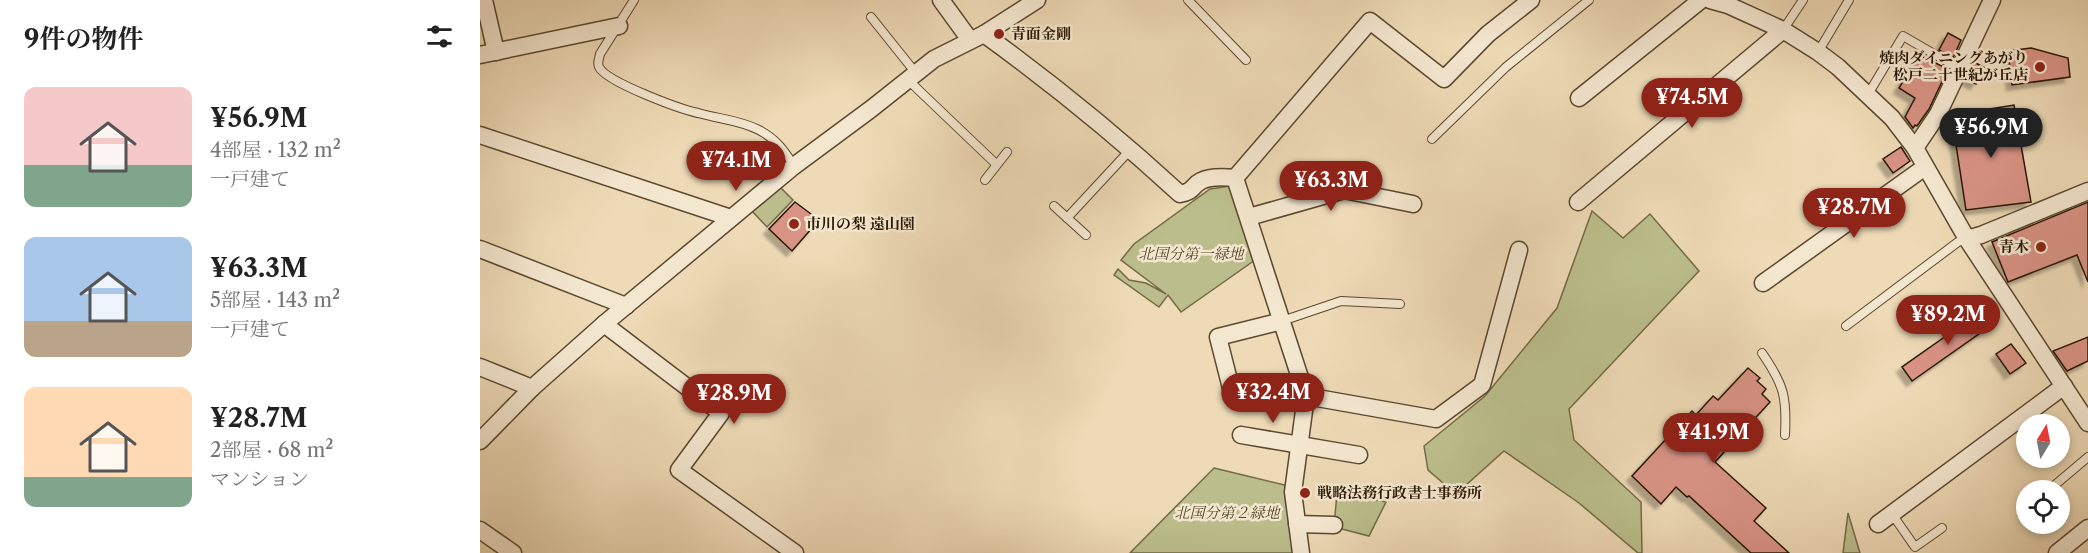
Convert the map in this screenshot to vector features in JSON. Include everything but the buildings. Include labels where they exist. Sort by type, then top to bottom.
[{"type":"street","points":[[484,0],[488,54],[619,26]]},
{"type":"street","points":[[941,0],[977,37],[1050,81],[1131,149],[1180,194],[1190,192],[1201,180],[1224,176],[1235,178]]},
{"type":"street","points":[[480,441],[532,388],[604,324],[794,166],[934,59],[977,37],[1035,0]]},
{"type":"street","points":[[1235,178],[1370,21],[1444,79],[1488,34],[1532,0]]},
{"type":"street","points":[[1579,98],[1701,0]]},
{"type":"street","points":[[1710,0],[1730,3],[1783,30],[1818,52],[1838,67],[1892,118],[1915,148],[1967,238],[2088,423]]},
{"type":"street","points":[[1915,148],[1938,114],[1992,0]]},
{"type":"street","points":[[1578,202],[1783,30]]},
{"type":"street","points":[[480,135],[731,218]]},
{"type":"street","points":[[1763,283],[1925,167]]},
{"type":"street","points":[[1235,178],[1306,396],[1293,492],[1301,553]]},
{"type":"street","points":[[1249,217],[1344,190],[1413,204]]},
{"type":"street","points":[[1967,238],[2088,191]]},
{"type":"street","points":[[480,249],[626,306]]},
{"type":"street","points":[[1281,321],[1218,337],[1232,392],[1306,396],[1436,420],[1482,385],[1519,250]]},
{"type":"street","points":[[604,324],[721,413],[679,470],[795,553]]},
{"type":"street","points":[[480,367],[532,388]]},
{"type":"street","points":[[1885,519],[2064,386]]},
{"type":"street","points":[[1241,435],[1359,455]]},
{"type":"street","points":[[1297,524],[1334,525]]},
{"type":"street","points":[[2057,553],[2088,528]]},
{"type":"street","points":[[480,530],[513,553]]},
{"type":"lane","points":[[634,0],[600,54],[598,62],[600,70],[644,94],[698,113],[744,123],[759,130],[775,140],[794,166]]},
{"type":"lane","points":[[1188,0],[1246,60]]},
{"type":"lane","points":[[1431,138],[1506,67],[1589,0]]},
{"type":"lane","points":[[1783,30],[1803,0]]},
{"type":"lane","points":[[1818,52],[1849,0]]},
{"type":"lane","points":[[871,17],[911,76],[996,164]]},
{"type":"lane","points":[[1867,96],[1903,36],[1960,69]]},
{"type":"lane","points":[[1067,218],[1131,149]]},
{"type":"lane","points":[[985,180],[1007,152]]},
{"type":"lane","points":[[1054,206],[1086,235]]},
{"type":"lane","points":[[1846,326],[1967,238]]},
{"type":"lane","points":[[1281,321],[1341,301],[1400,304]]},
{"type":"lane","points":[[1762,353],[1776,372],[1784,390],[1785,435]]},
{"type":"lane","points":[[2061,480],[2088,457]]},
{"type":"lane","points":[[1885,519],[1915,547],[1942,528]]},
{"type":"green space","name":"北国分第一緑地","points":[[1230,186],[1255,260],[1181,312],[1168,295],[1159,307],[1114,275],[1118,269],[1129,280],[1146,283],[1166,294],[1121,260],[1134,244],[1210,189]]},
{"type":"green space","points":[[780,187],[793,200],[767,227],[752,211]]},
{"type":"green space","points":[[1592,211],[1623,238],[1650,214],[1699,271],[1569,409],[1574,440],[1641,502],[1642,553],[1638,553],[1579,503],[1504,451],[1456,494],[1428,470],[1424,446],[1485,396],[1557,308]]},
{"type":"green space","name":"北国分第２緑地","points":[[1214,468],[1289,486],[1297,553],[1130,553]]},
{"type":"green space","points":[[1337,493],[1386,502],[1369,536],[1334,527]]},
{"type":"green space","points":[[1848,513],[1860,553],[1843,553]]},
{"type":"place","name":"青面金剛","points":[[999,34]]},
{"type":"place","name":"焼肉ダイニングあがり 松戸二十世紀が丘店","points":[[2040,67]]},
{"type":"place","name":"市川の梨 遠山園","points":[[794,224]]},
{"type":"place","name":"青木","points":[[2041,247]]},
{"type":"place","name":"戦略法務行政書士事務所","points":[[1305,493]]}]
